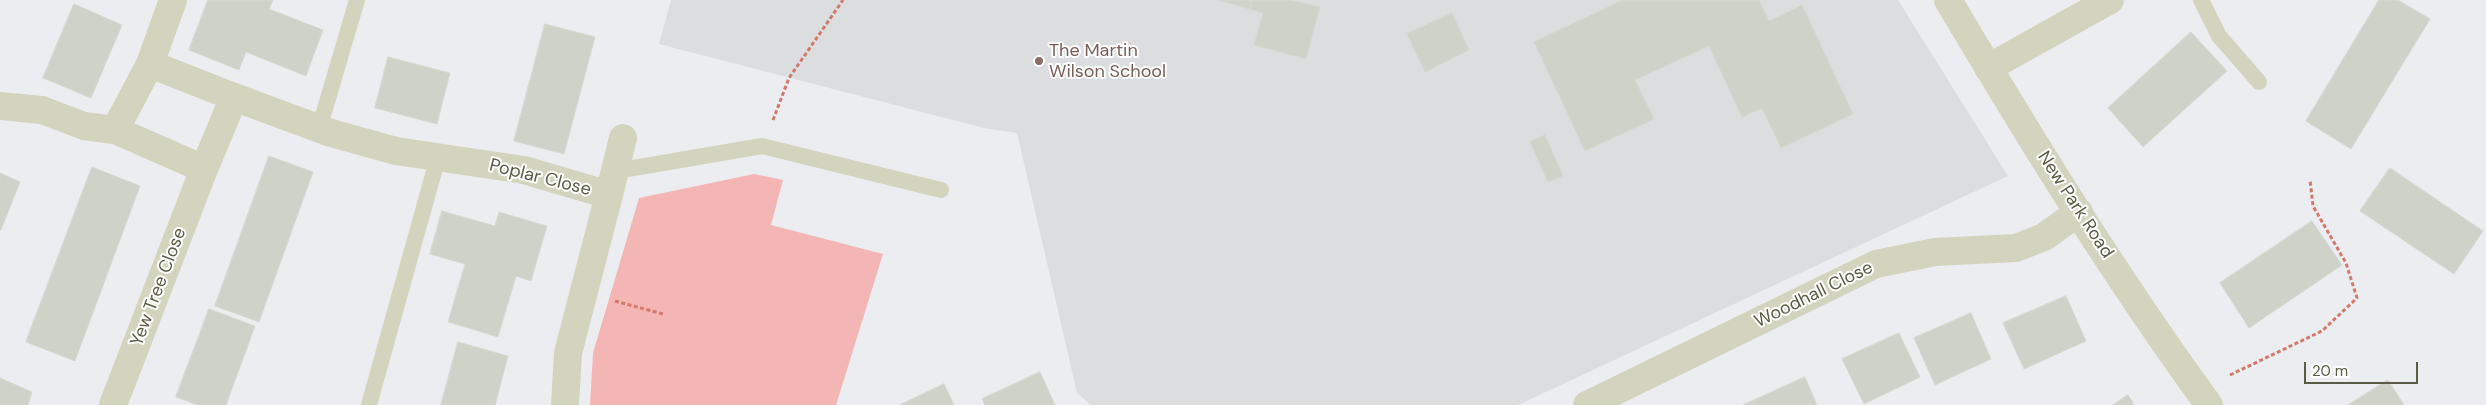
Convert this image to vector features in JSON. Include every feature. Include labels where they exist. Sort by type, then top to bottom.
[{"type":"street","points":[[115,130],[150,64],[173,0]]},
{"type":"street","name":"New Park Road","points":[[1948,0],[1988,68],[2079,212],[2173,357],[2203,398]]},
{"type":"street","points":[[1988,68],[2110,0]]},
{"type":"street","points":[[150,64],[234,97]]},
{"type":"street","name":"Poplar Close","points":[[234,97],[320,129],[396,152],[613,183],[568,353],[565,405]]},
{"type":"street","name":"Yew Tree Close","points":[[113,405],[204,169],[234,97]]},
{"type":"street","points":[[0,106],[42,110],[84,126],[115,130],[204,169]]},
{"type":"street","points":[[613,183],[623,138]]},
{"type":"street","name":"Woodhall Close","points":[[1587,405],[1876,264],[1935,252],[2016,248],[2044,237],[2079,212]]},
{"type":"lane","points":[[320,129],[357,0]]},
{"type":"lane","points":[[2201,0],[2219,36],[2259,82]]},
{"type":"lane","points":[[613,183],[762,146],[941,190]]},
{"type":"lane","points":[[369,405],[438,157]]},
{"type":"path","points":[[762,146],[789,78],[843,0]]},
{"type":"path","points":[[2203,398],[2322,331],[2357,298],[2346,263],[2312,206],[2310,180]]},
{"type":"path","points":[[583,292],[663,314]]},
{"type":"shaded area","points":[[671,0],[1898,0],[2008,176],[1518,405],[1091,405],[1077,393],[1017,133],[984,128],[659,44]]},
{"type":"shaded area","points":[[754,174],[783,180],[771,225],[883,254],[836,405],[590,405],[593,353],[639,198]]},
{"type":"building","points":[[208,0],[273,0],[269,9],[323,30],[306,76],[246,52],[239,70],[189,50]]},
{"type":"building","points":[[1219,0],[1252,0],[1250,9]]},
{"type":"building","points":[[1252,0],[1291,0],[1320,7],[1306,59],[1254,45],[1263,13],[1250,9]]},
{"type":"building","points":[[1623,0],[1759,0],[1769,21],[1802,5],[1853,114],[1781,148],[1762,108],[1742,117],[1709,46],[1635,80],[1654,119],[1585,151],[1534,42]]},
{"type":"building","points":[[2379,0],[2398,0],[2430,19],[2351,149],[2306,121]]},
{"type":"building","points":[[74,4],[122,25],[91,98],[43,78]]},
{"type":"building","points":[[1452,13],[1469,50],[1425,72],[1407,34]]},
{"type":"building","points":[[545,24],[595,37],[564,154],[514,141]]},
{"type":"building","points":[[2191,32],[2227,71],[2143,147],[2108,108]]},
{"type":"building","points":[[388,57],[450,73],[437,124],[375,108]]},
{"type":"building","points":[[1545,135],[1563,176],[1548,182],[1530,142]]},
{"type":"building","points":[[269,156],[313,172],[259,322],[215,306]]},
{"type":"building","points":[[92,167],[140,186],[75,361],[26,342]]},
{"type":"building","points":[[2390,168],[2483,231],[2454,274],[2360,211]]},
{"type":"building","points":[[0,173],[20,182],[1,230],[0,230]]},
{"type":"building","points":[[442,211],[495,226],[499,212],[547,226],[531,281],[516,276],[498,337],[448,322],[465,264],[430,254]]},
{"type":"building","points":[[2312,221],[2342,265],[2249,328],[2220,283]]},
{"type":"building","points":[[2066,296],[2086,341],[2024,369],[2003,323]]},
{"type":"building","points":[[209,309],[255,326],[226,405],[198,405],[176,397]]},
{"type":"building","points":[[1971,313],[1991,359],[1935,385],[1914,338]]},
{"type":"building","points":[[1899,333],[1920,377],[1864,404],[1842,359]]},
{"type":"building","points":[[458,342],[508,356],[495,405],[441,405]]},
{"type":"building","points":[[1040,372],[1055,405],[985,405],[982,399]]},
{"type":"building","points":[[1805,377],[1817,405],[1743,405]]},
{"type":"building","points":[[0,378],[32,392],[28,405],[0,405]]},
{"type":"building","points":[[2388,380],[2404,405],[2348,405]]},
{"type":"building","points":[[944,384],[954,405],[900,405]]},
{"type":"building","points":[[2128,395],[2134,405],[2113,405]]},
{"type":"place","name":"The Martin Wilson School","points":[[1039,61]]}]
